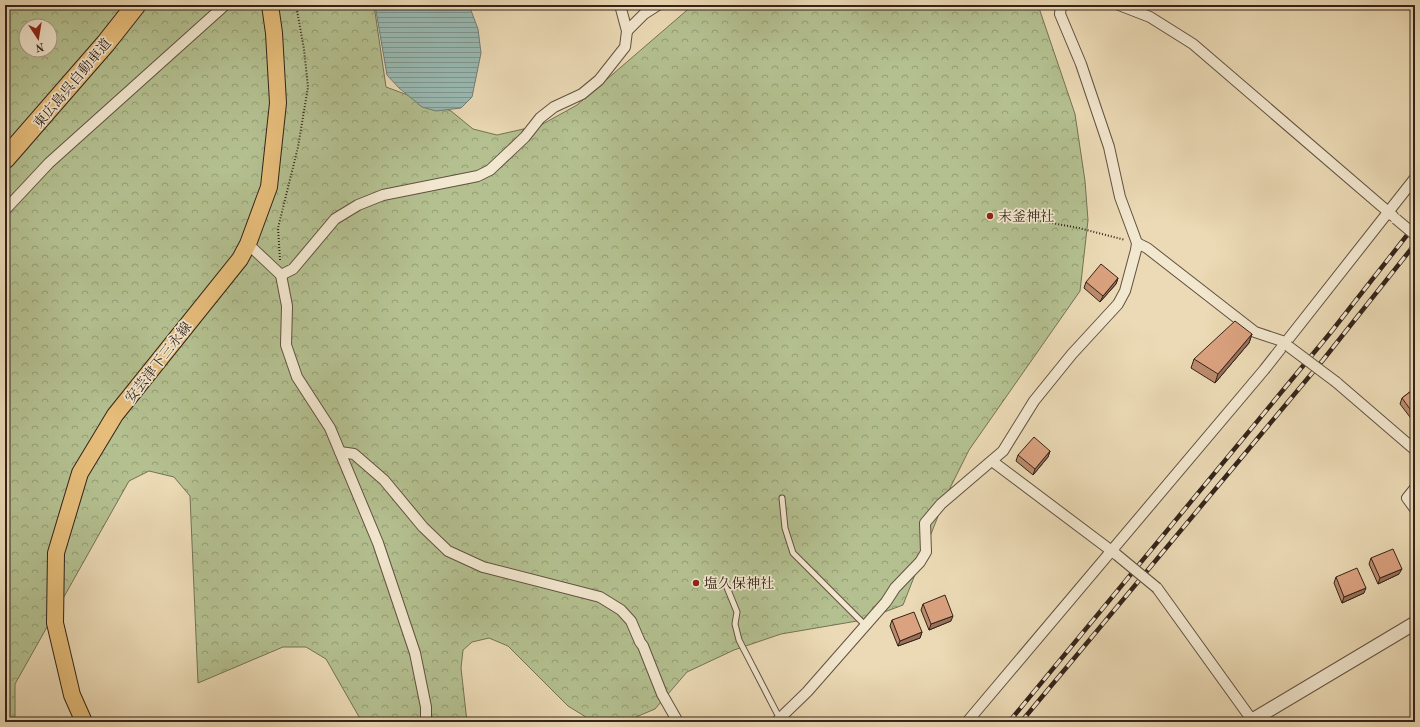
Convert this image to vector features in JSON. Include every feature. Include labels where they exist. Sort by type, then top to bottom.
[{"type":"highway","name":"東広島呉自動車道","points":[[5,159],[106,43],[136,5]]},
{"type":"main road","name":"安芸津下三永線","points":[[84,722],[72,696],[55,623],[56,553],[80,473],[115,415],[240,259],[248,244],[269,187],[278,103],[274,33],[270,5]]},
{"type":"street","points":[[5,210],[49,163],[225,5]]},
{"type":"street","points":[[281,275],[293,269],[335,219],[358,205],[383,195],[478,176],[490,170],[525,137],[540,118],[554,107],[582,94],[599,80],[625,47],[627,31],[620,5]]},
{"type":"street","points":[[627,31],[644,14],[658,5]]},
{"type":"street","points":[[778,721],[807,692],[886,602],[895,588],[920,562],[926,552],[925,523],[942,504],[1003,450],[1034,401],[1062,366],[1118,304],[1124,291],[1137,243],[1120,197],[1109,147],[1081,64],[1060,14],[1061,5]]},
{"type":"street","points":[[1119,5],[1150,17],[1193,44],[1415,235]]},
{"type":"street","points":[[967,722],[1114,553],[1287,344],[1392,216],[1415,178]]},
{"type":"street","points":[[1137,243],[1148,248],[1255,332],[1287,344],[1336,382],[1415,450]]},
{"type":"street","points":[[248,244],[281,275],[287,306],[286,345],[298,376],[330,428],[378,543],[415,654],[426,707],[426,722]]},
{"type":"street","points":[[340,452],[354,454],[384,480],[424,527],[448,551],[482,567],[600,597],[621,610],[631,621],[643,646],[662,694],[678,722]]},
{"type":"street","points":[[992,461],[1114,553],[1157,588],[1251,721],[1415,623]]},
{"type":"street","points":[[1415,488],[1407,498],[1415,509]]},
{"type":"lane","points":[[782,498],[785,528],[793,553],[865,625]]},
{"type":"lane","points":[[726,585],[737,612],[735,624],[739,640],[778,721]]},
{"type":"path","points":[[281,275],[278,228],[298,147],[308,88],[304,49],[296,5]]},
{"type":"path","points":[[1008,215],[1079,228],[1137,243]]},
{"type":"green space","points":[[5,5],[374,5],[386,87],[451,111],[473,129],[497,135],[541,125],[577,105],[693,5],[1038,5],[1075,114],[1085,181],[1088,220],[1080,291],[969,450],[946,496],[903,605],[863,620],[781,634],[734,650],[687,672],[655,709],[624,722],[594,722],[568,706],[508,646],[489,638],[472,642],[463,650],[461,668],[467,722],[362,722],[326,659],[306,647],[283,647],[198,683],[190,496],[174,477],[149,471],[129,481],[15,684],[15,722],[5,722]]},
{"type":"water","points":[[375,5],[469,5],[478,29],[481,53],[472,97],[461,108],[436,111],[422,107],[399,88],[387,75]]},
{"type":"building","points":[[1101,264],[1118,278],[1103,296],[1086,282]]},
{"type":"building","points":[[1235,321],[1252,334],[1218,374],[1194,359]]},
{"type":"building","points":[[1415,388],[1415,416],[1402,398]]},
{"type":"building","points":[[1034,437],[1050,451],[1035,469],[1018,455]]},
{"type":"building","points":[[1393,549],[1402,569],[1380,578],[1371,558]]},
{"type":"building","points":[[1357,568],[1366,588],[1344,597],[1336,577]]},
{"type":"building","points":[[945,595],[953,616],[931,624],[923,604]]},
{"type":"building","points":[[914,612],[922,632],[900,641],[892,620]]},
{"type":"railway","points":[[1009,722],[1331,332],[1415,225]]},
{"type":"railway","points":[[1021,722],[1323,360],[1415,244]]},
{"type":"place","name":"末釜神社","points":[[990,216]]},
{"type":"place","name":"塩久保神社","points":[[696,583]]}]
